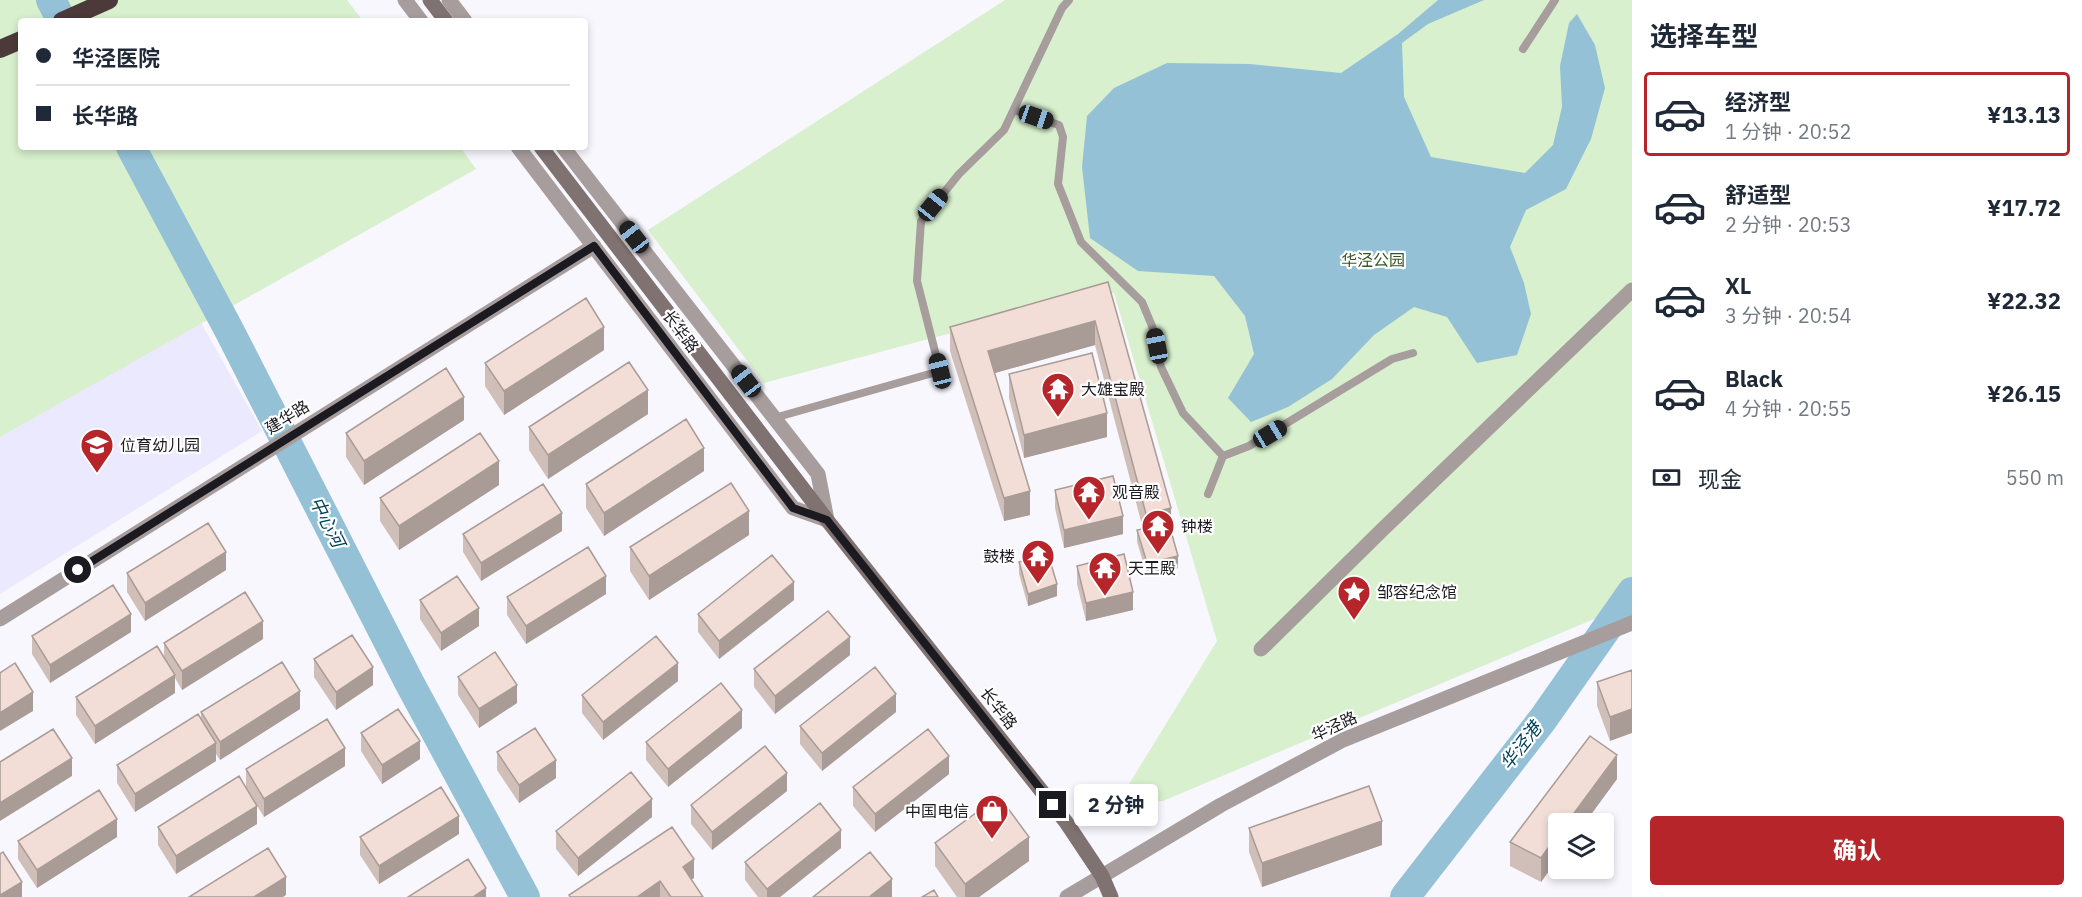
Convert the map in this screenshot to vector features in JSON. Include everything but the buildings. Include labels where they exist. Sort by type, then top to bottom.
[{"type":"highway","points":[[68,18],[109,0]]},
{"type":"highway","points":[[0,49],[18,41]]},
{"type":"street","points":[[405,0],[419,18]]},
{"type":"street","points":[[430,0],[444,18]]},
{"type":"street","points":[[448,0],[463,18]]},
{"type":"street","points":[[461,0],[465,18]]},
{"type":"street","name":"长华路","points":[[520,150],[793,508],[827,520]]},
{"type":"street","name":"长华路","points":[[543,150],[827,520],[1066,822],[1102,876],[1111,897]]},
{"type":"street","name":"长华路","points":[[565,150],[818,474],[827,520]]},
{"type":"street","name":"建华路","points":[[0,619],[594,246]]},
{"type":"street","points":[[1261,649],[1632,290]]},
{"type":"street","name":"华泾路","points":[[1067,897],[1221,804],[1343,740],[1632,623]]},
{"type":"lane","points":[[774,418],[940,371],[917,281],[921,221],[959,174],[1004,130],[1062,8],[1069,0]]},
{"type":"lane","points":[[1523,48],[1555,0]]},
{"type":"lane","points":[[1014,110],[1059,125],[1063,137],[1058,184],[1081,242],[1142,302],[1152,326],[1161,367],[1183,413],[1223,456]]},
{"type":"lane","points":[[1208,494],[1223,456],[1249,446],[1392,359],[1413,353]]},
{"type":"shaded area","name":"位育幼儿园","points":[[200,321],[262,431],[0,594],[0,437]]},
{"type":"green space","points":[[0,0],[347,0],[361,18],[18,18],[18,150],[462,150],[476,169],[0,437]]},
{"type":"green space","name":"华泾公园","points":[[1005,0],[1632,0],[1632,603],[1163,801],[1118,802],[1217,641],[1114,293],[955,332],[764,383],[648,230]]},
{"type":"water","points":[[1438,0],[1484,0],[1428,24],[1402,43],[1404,97],[1431,157],[1525,173],[1553,145],[1562,107],[1560,66],[1569,23],[1577,14],[1595,45],[1605,88],[1591,139],[1566,189],[1526,210],[1510,247],[1524,283],[1531,314],[1517,355],[1477,363],[1447,317],[1414,307],[1374,335],[1332,379],[1288,407],[1251,422],[1228,398],[1254,354],[1245,316],[1214,276],[1138,271],[1090,238],[1082,167],[1087,116],[1114,88],[1167,63],[1250,64],[1341,73],[1398,34]]},
{"type":"waterway","name":"中心河","points":[[51,0],[60,18]]},
{"type":"waterway","name":"中心河","points":[[133,150],[229,330],[409,682],[525,897]]},
{"type":"waterway","name":"华泾港","points":[[1405,897],[1543,719],[1632,592]]},
{"type":"place","name":"大雄宝殿","points":[[1058,418]]},
{"type":"place","name":"位育幼儿园","points":[[97,474]]},
{"type":"place","name":"观音殿","points":[[1089,521]]},
{"type":"place","name":"钟楼","points":[[1158,555]]},
{"type":"place","name":"鼓楼","points":[[1038,585]]},
{"type":"place","name":"天王殿","points":[[1105,597]]},
{"type":"place","name":"邹容纪念馆","points":[[1354,621]]},
{"type":"place","name":"中国电信","points":[[992,840]]},
{"type":"route","points":[[78,570],[594,246],[793,508],[827,520],[1053,805]]}]
